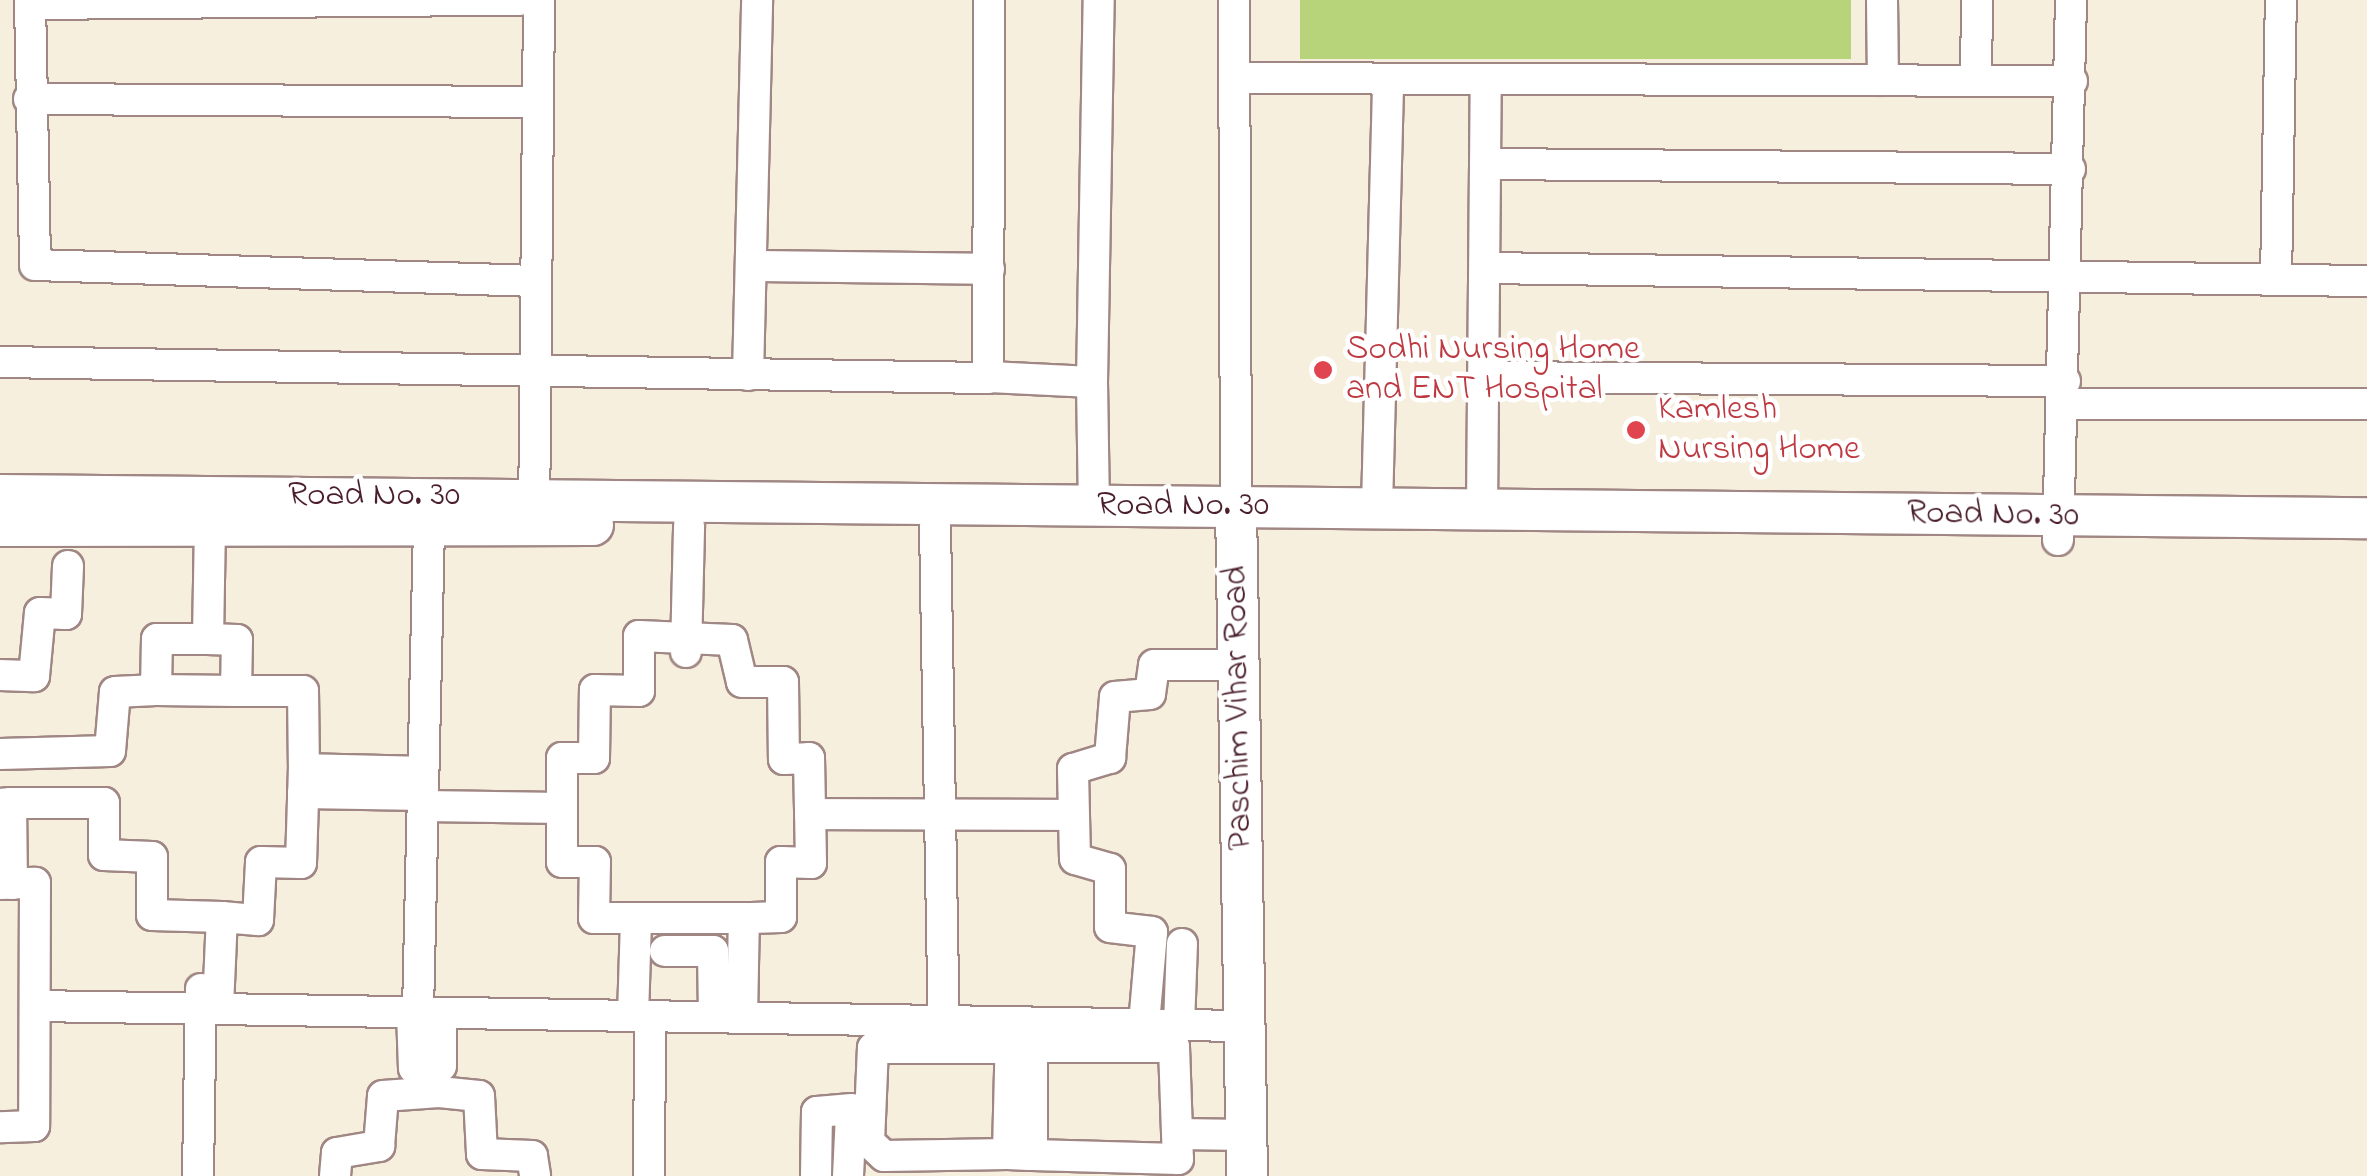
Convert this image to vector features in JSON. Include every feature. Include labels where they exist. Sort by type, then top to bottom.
[{"type":"street","points":[[520,0],[30,2],[28,248],[52,272],[536,281]]},
{"type":"street","points":[[533,511],[539,0]]},
{"type":"street","points":[[748,374],[757,0]]},
{"type":"street","points":[[989,0],[990,377]]},
{"type":"street","points":[[1094,505],[1092,382],[1099,0]]},
{"type":"street","name":"Paschim Vihar Road","points":[[1234,0],[1236,518],[1247,1176]]},
{"type":"street","points":[[1882,0],[1883,80]]},
{"type":"street","points":[[1976,81],[1977,0]]},
{"type":"street","points":[[2058,528],[2069,274],[2071,0]]},
{"type":"street","points":[[2276,279],[2281,0]]},
{"type":"street","points":[[1234,78],[2072,81]]},
{"type":"street","points":[[1377,508],[1388,79]]},
{"type":"street","points":[[1482,509],[1486,79]]},
{"type":"street","points":[[29,99],[538,102]]},
{"type":"street","points":[[1486,164],[2070,169]]},
{"type":"street","points":[[752,266],[989,269]]},
{"type":"street","points":[[1486,268],[2367,281]]},
{"type":"street","points":[[0,362],[533,367],[1092,382]]},
{"type":"street","points":[[1484,377],[2367,404]]},
{"type":"street","name":"Road No. 30","points":[[0,495],[197,516],[429,526],[533,511],[690,525],[935,525],[1236,518],[2297,530],[2367,518]]},
{"type":"street","name":"Road No. 30","points":[[0,526],[197,516],[1094,505],[1236,518],[1377,508],[1482,509],[2058,528]]},
{"type":"street","points":[[197,516],[208,639]]},
{"type":"street","points":[[677,649],[690,525]]},
{"type":"street","points":[[935,525],[944,1021]]},
{"type":"street","points":[[428,1084],[414,1068],[424,1013],[423,791],[429,526]]},
{"type":"street","name":"Road No. 30","points":[[2297,530],[2367,544]]},
{"type":"street","points":[[0,675],[34,676],[40,613],[66,614],[68,566]]},
{"type":"street","points":[[677,649],[732,640],[742,682],[783,682],[784,759],[808,758],[811,863],[781,862],[781,918],[594,918],[595,862],[562,862],[562,758],[594,758],[595,690],[639,691],[640,636],[677,649],[724,656]]},
{"type":"street","points":[[156,690],[157,639],[237,640],[236,690]]},
{"type":"street","points":[[1144,1024],[1152,932],[1110,927],[1110,870],[1077,862],[1073,815],[1075,766],[1112,755],[1115,697],[1150,694],[1154,665],[1238,665]]},
{"type":"street","points":[[0,754],[110,751],[114,692],[303,691],[301,863],[261,862],[258,920],[152,915],[152,856],[104,855],[104,804],[6,803],[6,884],[35,884],[34,1126],[0,1126]]},
{"type":"street","points":[[303,780],[562,808]]},
{"type":"street","points":[[810,814],[1073,815]]},
{"type":"street","points":[[198,1176],[213,917]]},
{"type":"street","points":[[636,918],[649,1176]]},
{"type":"street","points":[[728,1018],[744,918]]},
{"type":"street","points":[[1178,1025],[1182,944]]},
{"type":"street","points":[[665,951],[713,951],[728,1018]]},
{"type":"street","points":[[35,1006],[944,1021],[1021,1040],[1174,1047],[1178,1156]]},
{"type":"street","points":[[848,1176],[856,1020]]},
{"type":"street","points":[[1246,1026],[1144,1024],[1021,1040],[873,1048],[868,1142],[884,1156],[1178,1156],[1246,1134]]},
{"type":"street","points":[[1020,1154],[1021,1040]]},
{"type":"street","points":[[336,1176],[337,1153],[379,1146],[383,1096],[428,1084],[479,1096],[482,1154],[532,1156],[534,1176]]},
{"type":"street","points":[[816,1176],[817,1112],[852,1109]]},
{"type":"green space","points":[[1300,0],[1851,0],[1851,59],[1300,59]]},
{"type":"place","name":"Sodhi Nursing Home and ENT Hospital","points":[[1323,370]]},
{"type":"place","name":"Kamlesh Nursing Home","points":[[1636,430]]}]
